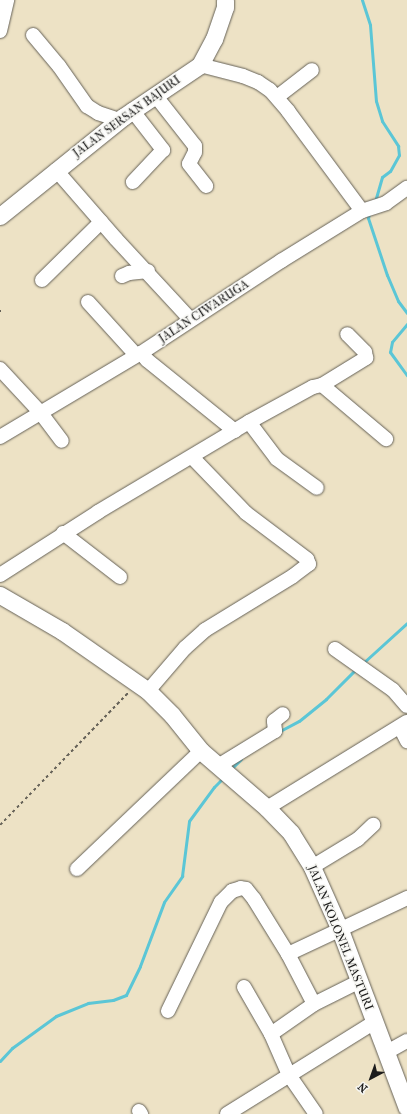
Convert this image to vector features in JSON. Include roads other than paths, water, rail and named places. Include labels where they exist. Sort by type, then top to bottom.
[{"type":"main road","name":"JALAN SERSAN BAJURI","points":[[0,216],[132,110],[200,65],[214,38],[225,7],[225,0]]},
{"type":"main road","name":"JALAN KOLONEL MASTURI","points":[[0,595],[62,631],[143,687],[172,715],[201,751],[267,808],[291,833],[312,867],[340,930],[407,1108]]},
{"type":"street","points":[[0,31],[7,0]]},
{"type":"street","points":[[33,35],[59,66],[87,106],[98,113],[119,120]]},
{"type":"street","points":[[200,65],[252,79],[264,85],[277,97],[362,211]]},
{"type":"street","points":[[277,97],[312,70]]},
{"type":"street","points":[[155,95],[195,146],[195,152],[189,164],[206,186]]},
{"type":"street","points":[[132,110],[163,150],[133,182]]},
{"type":"street","points":[[56,170],[101,222],[148,271],[191,320]]},
{"type":"street","name":"JALAN CIWARUGA","points":[[0,437],[139,354],[362,211],[386,203],[407,188]]},
{"type":"street","points":[[42,280],[101,222]]},
{"type":"street","points":[[122,276],[129,273],[148,271]]},
{"type":"street","points":[[88,302],[139,354],[235,431]]},
{"type":"street","points":[[0,576],[63,534],[250,422],[308,390],[322,385],[366,358],[365,352],[347,334]]},
{"type":"street","points":[[0,369],[40,412],[62,441]]},
{"type":"street","points":[[322,385],[386,439]]},
{"type":"street","points":[[250,422],[277,459],[317,488]]},
{"type":"street","points":[[143,687],[205,630],[293,576],[309,564],[307,559],[246,513],[192,457]]},
{"type":"street","points":[[63,534],[120,577]]},
{"type":"street","points":[[335,649],[393,690],[407,706]]},
{"type":"street","points":[[218,766],[275,731],[274,721],[283,714]]},
{"type":"street","points":[[267,808],[404,725],[407,741]]},
{"type":"street","points":[[77,869],[201,751]]},
{"type":"street","points":[[312,867],[364,836],[373,825]]},
{"type":"street","points":[[168,1011],[221,902],[232,891],[241,888],[250,894],[288,954],[314,1004]]},
{"type":"street","points":[[288,954],[407,898]]},
{"type":"street","points":[[271,1034],[314,1004],[360,981]]},
{"type":"street","points":[[244,987],[271,1034],[289,1075],[316,1114]]},
{"type":"street","points":[[227,1114],[375,1022]]},
{"type":"street","points":[[387,1052],[407,1041]]},
{"type":"waterway","points":[[362,0],[370,25],[376,101],[382,121],[398,146],[399,155],[390,171],[382,177],[375,202]]},
{"type":"waterway","points":[[369,214],[368,218],[387,275],[398,301],[407,313]]},
{"type":"waterway","points":[[407,324],[392,342],[390,352],[407,375]]},
{"type":"waterway","points":[[363,663],[407,623]]},
{"type":"waterway","points":[[280,731],[299,721],[326,699],[357,668]]},
{"type":"waterway","points":[[231,769],[241,759]]},
{"type":"waterway","points":[[0,1061],[12,1048],[56,1016],[88,1003],[113,1000],[126,995],[140,966],[164,902],[182,876],[189,821],[214,787],[223,778]]}]
